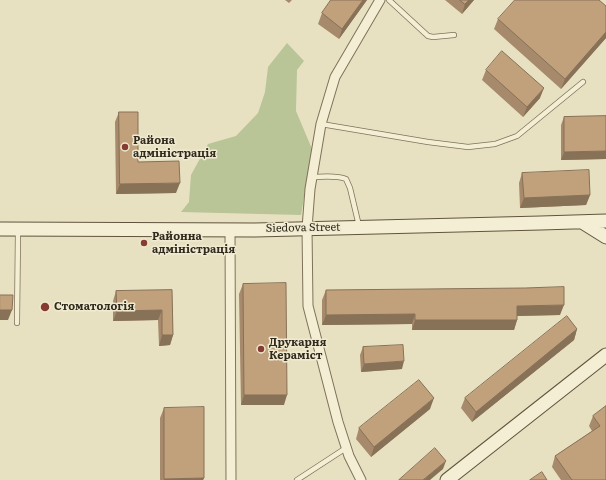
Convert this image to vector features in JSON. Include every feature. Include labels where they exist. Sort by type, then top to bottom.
[{"type":"street","points":[[362,480],[346,448],[308,306],[307,228],[310,189],[321,124],[335,77],[380,0]]},
{"type":"street","name":"Siedova Street","points":[[0,229],[230,230],[606,221]]},
{"type":"street","points":[[582,222],[606,237]]},
{"type":"street","points":[[230,230],[231,480]]},
{"type":"street","points":[[447,480],[606,355]]},
{"type":"lane","points":[[389,0],[428,36],[454,35]]},
{"type":"lane","points":[[321,124],[428,142],[468,147],[495,144],[517,136],[583,82]]},
{"type":"lane","points":[[312,177],[342,177],[346,179],[350,188],[359,227]]},
{"type":"lane","points":[[18,229],[18,323]]},
{"type":"lane","points":[[297,480],[346,448]]},
{"type":"green space","points":[[287,43],[304,61],[297,70],[296,111],[312,149],[301,215],[181,212],[189,202],[191,175],[208,144],[236,136],[258,113],[265,92],[268,67]]},
{"type":"building","points":[[331,0],[363,0],[342,29],[322,13]]},
{"type":"building","points":[[460,0],[469,0],[465,4]]},
{"type":"building","points":[[515,0],[599,0],[606,6],[606,32],[565,79],[498,19]]},
{"type":"building","points":[[502,51],[544,88],[527,107],[486,70]]},
{"type":"building","name":"Района адміністрація","points":[[119,112],[138,112],[138,162],[179,161],[180,183],[120,184]]},
{"type":"building","points":[[606,116],[606,151],[564,152],[564,117]]},
{"type":"building","points":[[589,170],[590,195],[524,198],[522,173]]},
{"type":"building","name":"Друкарня Кераміст","points":[[286,283],[287,395],[244,395],[243,284]]},
{"type":"building","points":[[564,287],[564,305],[517,306],[517,320],[415,320],[415,314],[326,315],[326,290]]},
{"type":"building","points":[[172,290],[173,335],[162,335],[162,310],[117,311],[116,291]]},
{"type":"building","points":[[0,295],[13,295],[12,310],[0,310]]},
{"type":"building","points":[[567,316],[577,329],[476,412],[465,398]]},
{"type":"building","points":[[403,345],[404,361],[364,364],[363,347]]},
{"type":"building","points":[[419,380],[434,398],[374,447],[359,428]]},
{"type":"building","points":[[606,406],[606,480],[572,480],[555,456],[600,426],[593,416]]},
{"type":"building","points":[[204,407],[204,478],[164,479],[164,408]]},
{"type":"building","points":[[435,448],[446,461],[423,480],[399,480]]},
{"type":"building","points":[[542,472],[547,480],[530,480]]},
{"type":"place","name":"Района адміністрація","points":[[125,147]]},
{"type":"place","name":"Районна адміністрація","points":[[144,243]]},
{"type":"place","name":"Стоматологія","points":[[45,307]]},
{"type":"place","name":"Друкарня Кераміст","points":[[261,349]]}]
